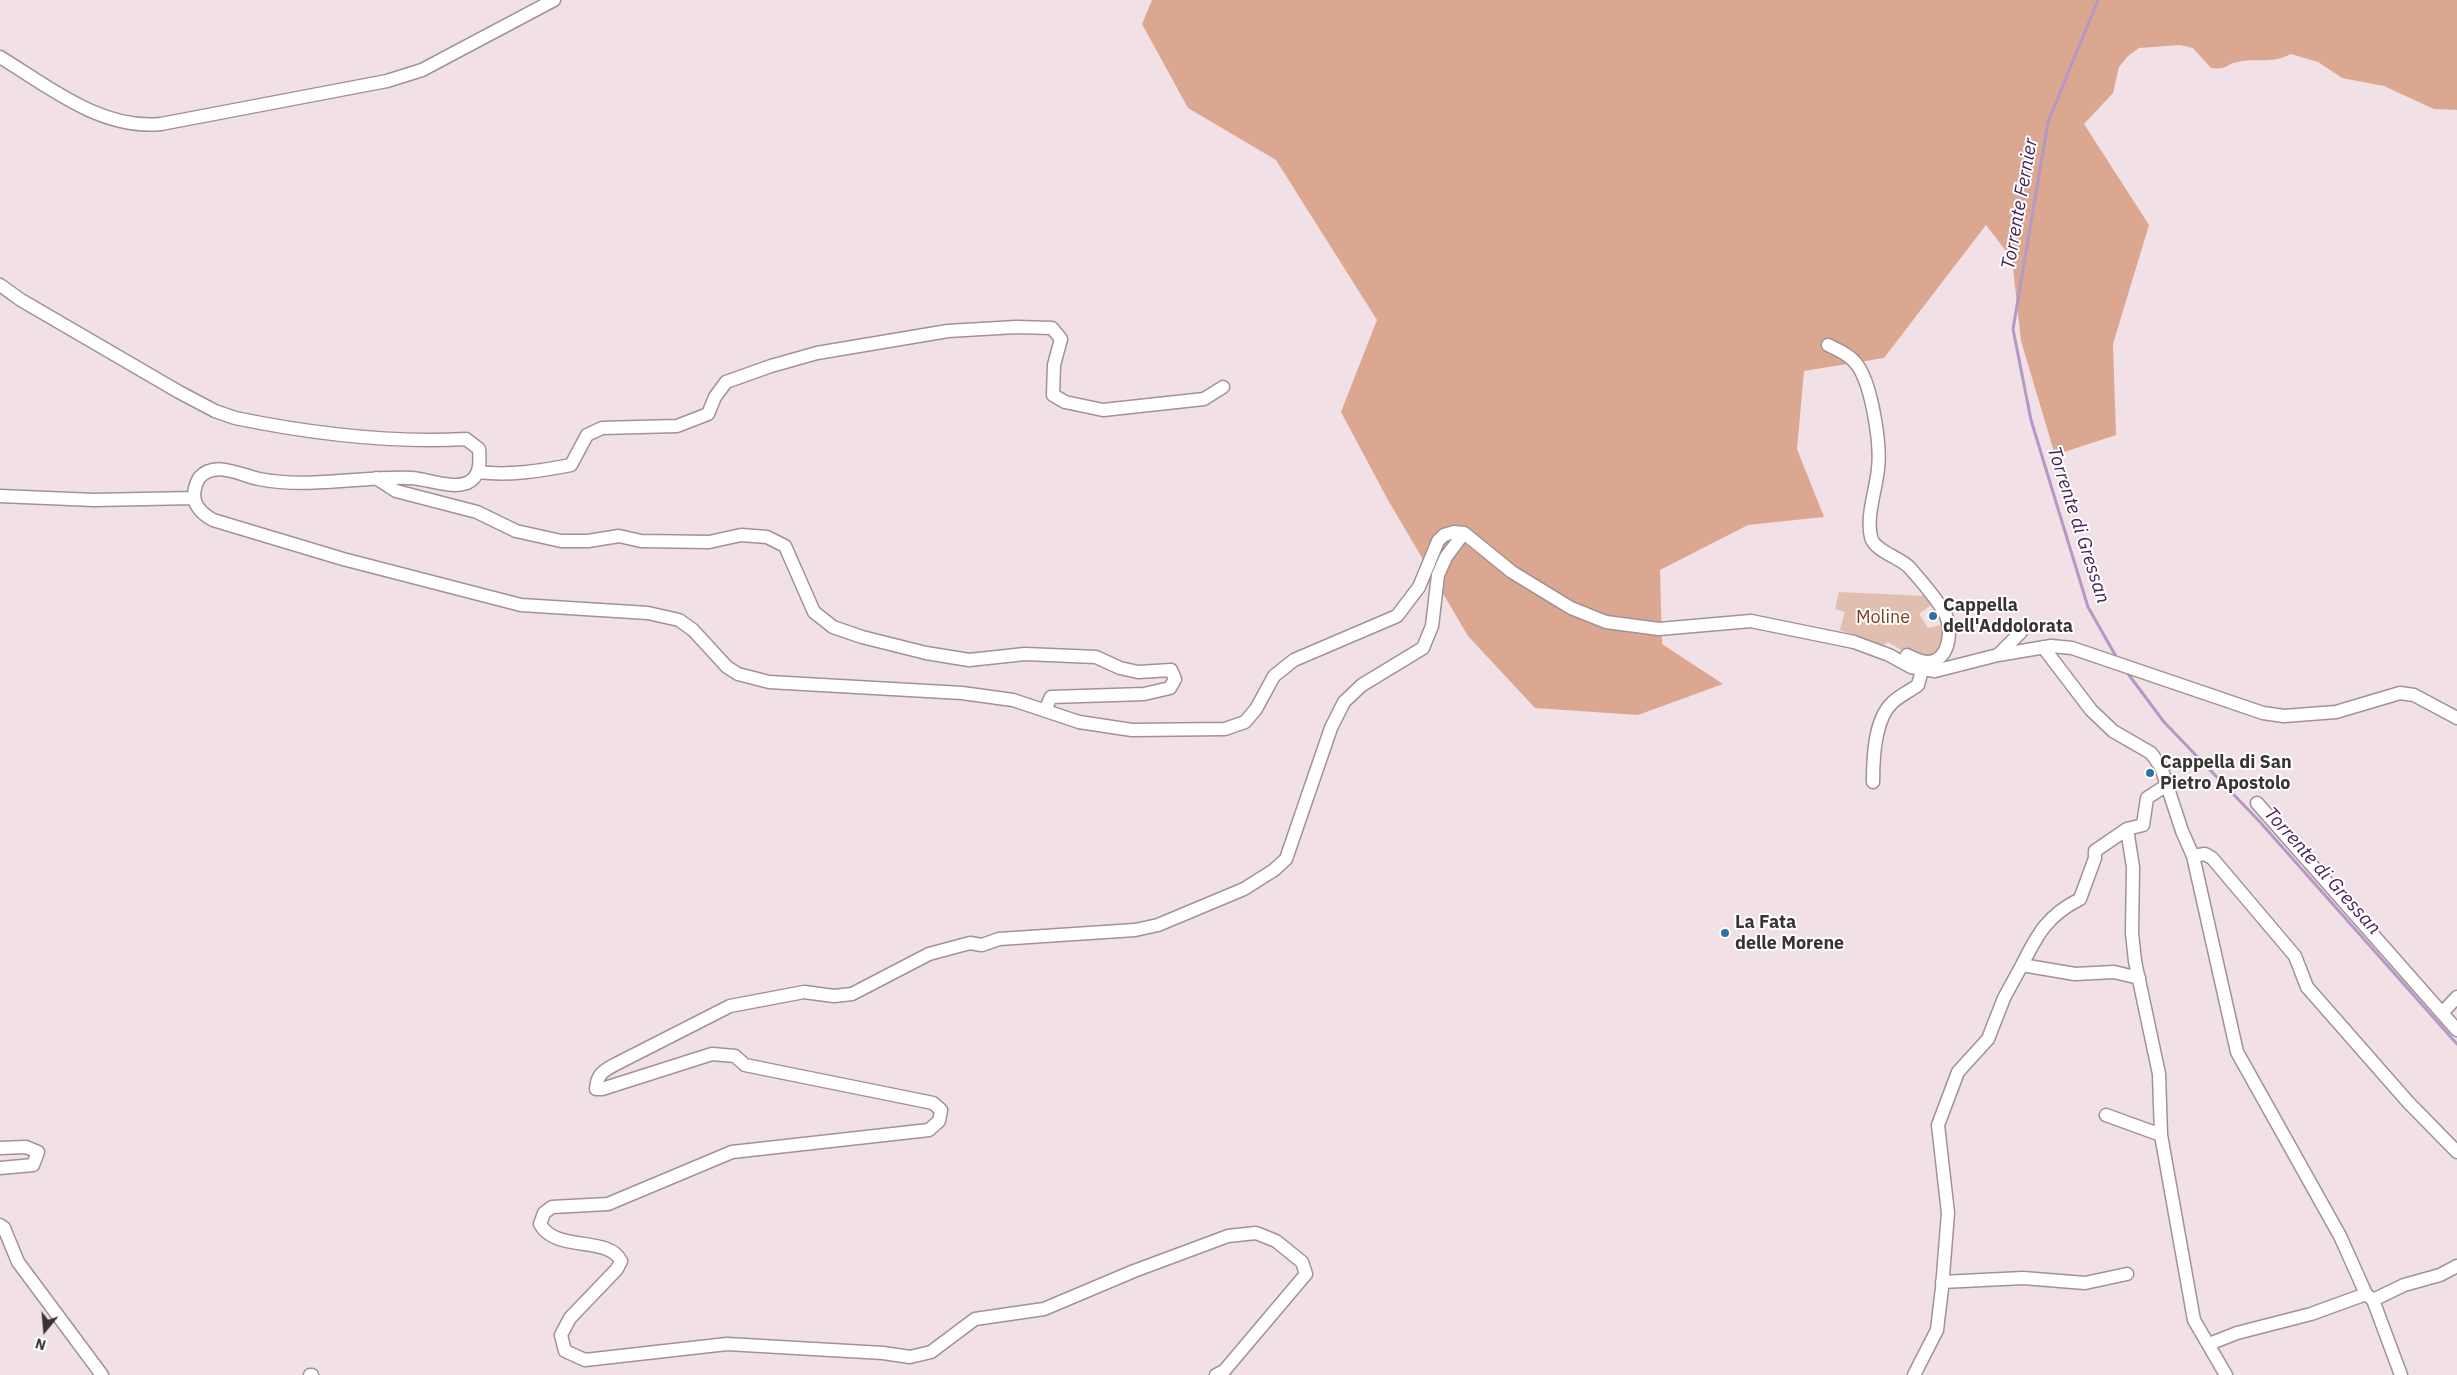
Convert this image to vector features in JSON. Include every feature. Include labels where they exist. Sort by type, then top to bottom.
[{"type":"street","points":[[0,57],[109,120],[141,126],[161,124],[387,81],[422,70],[554,0]]},
{"type":"street","points":[[0,285],[21,300],[215,411],[261,423],[389,439],[426,441],[466,439],[479,449],[478,472],[469,482],[457,485],[412,478],[376,478],[300,484],[259,479],[230,470],[212,469],[203,473],[199,478],[193,498],[197,507],[213,520],[424,581],[522,605],[648,613],[679,620],[693,630],[727,667],[748,678],[769,682],[962,693],[1013,700],[1079,722],[1132,730],[1225,729],[1246,722],[1256,709],[1274,676],[1294,660],[1397,616],[1419,587],[1438,540],[1444,535],[1454,532],[1464,533],[1512,572],[1572,608],[1606,622],[1659,629],[1751,620],[1854,642],[1922,670],[1936,671],[1998,655],[2043,647],[2072,648],[2159,676],[2244,707],[2284,716],[2336,712],[2400,693],[2414,695],[2457,718]]},
{"type":"street","points":[[478,472],[539,471],[571,465],[587,435],[602,428],[677,426],[708,414],[715,397],[726,382],[771,366],[817,353],[948,331],[1016,327],[1052,328],[1061,338],[1054,365],[1053,395],[1065,402],[1103,410],[1204,398],[1223,386]]},
{"type":"street","points":[[1828,345],[1849,356],[1858,365],[1870,396],[1879,468],[1871,513],[1871,536],[1874,543],[1906,564],[1945,612],[1949,623],[1948,640],[1940,657],[1936,660],[1916,660],[1895,649],[1889,655]]},
{"type":"street","points":[[376,478],[396,491],[476,512],[516,531],[561,541],[588,542],[619,536],[641,541],[709,542],[741,535],[767,537],[784,546],[814,612],[833,627],[862,637],[926,653],[969,660],[1024,654],[1096,657],[1120,668],[1138,672],[1171,670],[1175,679],[1170,688],[1144,694],[1051,697],[1045,710]]},
{"type":"street","points":[[0,496],[111,500],[193,498]]},
{"type":"street","points":[[1216,1375],[1224,1371],[1306,1274],[1302,1262],[1283,1246],[1256,1233],[1228,1236],[1134,1271],[1044,1309],[975,1318],[931,1352],[910,1357],[883,1353],[726,1344],[585,1360],[565,1351],[561,1335],[570,1318],[618,1269],[620,1261],[618,1255],[607,1249],[560,1240],[545,1233],[540,1224],[544,1213],[552,1207],[608,1204],[732,1152],[929,1130],[938,1121],[941,1110],[933,1103],[745,1066],[735,1056],[712,1054],[602,1089],[596,1089],[597,1078],[601,1072],[730,1006],[804,992],[834,996],[852,994],[929,954],[970,943],[982,945],[999,939],[1135,930],[1158,924],[1244,888],[1274,870],[1286,859],[1331,728],[1344,702],[1362,685],[1423,648],[1432,626],[1438,575],[1446,557],[1464,533]]},
{"type":"street","points":[[1998,655],[2021,632]]},
{"type":"street","points":[[2043,647],[2091,710],[2113,730],[2151,753],[2161,767],[2182,831],[2193,856],[2237,1052],[2340,1236],[2370,1297],[2400,1375]]},
{"type":"street","points":[[1873,782],[1876,737],[1886,712],[1891,703],[1918,685],[1922,670]]},
{"type":"street","points":[[1914,1375],[1937,1330],[1948,1213],[1938,1126],[1958,1072],[1988,1039],[2004,998],[2035,938],[2061,908],[2080,899],[2095,858],[2095,851],[2128,829],[2143,825],[2147,798],[2167,785]]},
{"type":"street","points":[[2258,803],[2457,1030]]},
{"type":"street","points":[[2128,829],[2133,867],[2132,933],[2139,978],[2159,1074],[2161,1135],[2194,1320],[2226,1375]]},
{"type":"street","points":[[2193,856],[2205,854],[2212,858],[2295,956],[2307,988],[2408,1102],[2457,1152]]},
{"type":"street","points":[[2022,965],[2075,974],[2114,972],[2139,978]]},
{"type":"street","points":[[2442,1013],[2457,997]]},
{"type":"street","points":[[2106,1115],[2161,1135]]},
{"type":"street","points":[[0,1148],[26,1147],[38,1152],[33,1165],[0,1168]]},
{"type":"street","points":[[0,1225],[4,1228],[18,1262],[102,1375]]},
{"type":"street","points":[[2209,1344],[2237,1333],[2311,1314],[2440,1275],[2457,1266]]},
{"type":"street","points":[[1942,1282],[2023,1278],[2085,1283],[2127,1274]]},
{"type":"green space","name":"Moline","points":[[1839,592],[1927,596],[1931,605],[1919,614],[1928,628],[1944,624],[1942,644],[1932,655],[1920,657],[1906,653],[1888,642],[1882,646],[1840,630],[1845,612],[1835,609]]},
{"type":"shaded area","points":[[1152,0],[2457,0],[2457,110],[2434,109],[2384,86],[2342,78],[2318,62],[2291,54],[2276,59],[2251,60],[2233,63],[2223,68],[2211,68],[2193,48],[2180,45],[2139,48],[2128,56],[2119,67],[2113,93],[2084,124],[2149,225],[2113,344],[2116,435],[2055,455],[2021,341],[2012,259],[1986,225],[1884,358],[1804,371],[1797,449],[1824,517],[1748,525],[1660,570],[1662,644],[1723,684],[1638,715],[1535,708],[1468,636],[1388,500],[1341,412],[1377,320],[1276,160],[1188,108],[1142,24]]},
{"type":"waterway","name":"Torrente Fernier","points":[[2098,0],[2048,122],[2013,329],[2031,420],[2088,607],[2118,660]]},
{"type":"waterway","name":"Torrente di Gressan","points":[[2126,671],[2164,722],[2260,822],[2457,1044]]},
{"type":"place","name":"Cappella dell'Addolorata","points":[[1933,616]]},
{"type":"place","name":"Cappella di San Pietro Apostolo","points":[[2150,773]]},
{"type":"place","name":"La Fata delle Morene","points":[[1725,933]]}]
